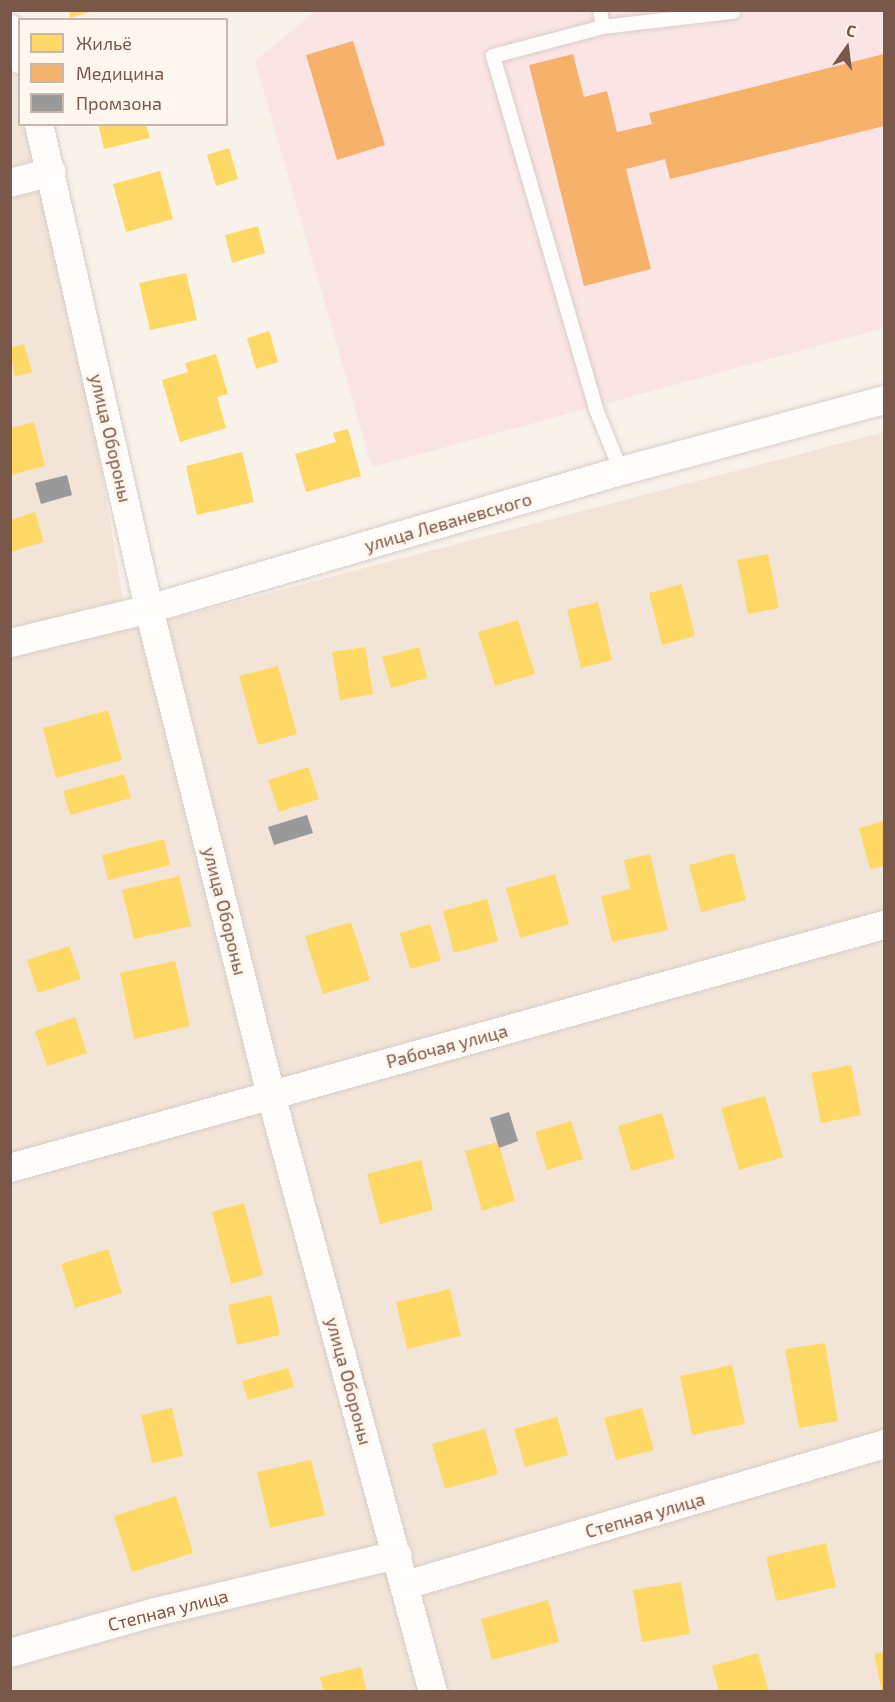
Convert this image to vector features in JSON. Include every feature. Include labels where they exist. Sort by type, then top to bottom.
[{"type":"street","points":[[10,28],[18,53]]},
{"type":"street","name":"улица Обороны","points":[[40,126],[52,172],[149,609],[271,1095],[406,1585],[433,1692]]},
{"type":"street","points":[[10,183],[52,172]]},
{"type":"street","name":"улица Леваневского","points":[[10,643],[149,609],[621,471],[885,400]]},
{"type":"street","name":"Рабочая улица","points":[[10,1168],[885,925]]},
{"type":"street","name":"Степная улица","points":[[406,1585],[885,1444]]},
{"type":"street","name":"Степная улица","points":[[10,1653],[156,1612],[397,1555]]},
{"type":"lane","points":[[600,10],[603,27]]},
{"type":"lane","points":[[621,471],[596,409],[493,56],[603,27],[734,12]]},
{"type":"shaded area","points":[[315,11],[884,11],[884,328],[372,467],[255,61]]},
{"type":"shaded area","points":[[10,45],[18,69],[18,126],[37,126],[52,172],[128,630],[884,432],[884,1691],[11,1691]]},
{"type":"building: Жильё","points":[[69,10],[94,10],[94,11],[70,18]]},
{"type":"building: Жильё","points":[[98,126],[147,126],[150,138],[104,149]]},
{"type":"building: Жильё","points":[[229,148],[238,179],[216,186],[207,155]]},
{"type":"building: Жильё","points":[[160,171],[173,219],[126,232],[113,184]]},
{"type":"building: Жильё","points":[[258,226],[265,253],[232,263],[225,235]]},
{"type":"building: Жильё","points":[[186,273],[197,320],[150,330],[139,283]]},
{"type":"building: Жильё","points":[[269,331],[278,362],[256,369],[247,338]]},
{"type":"building: Жильё","points":[[24,344],[32,372],[15,377],[10,348]]},
{"type":"building: Жильё","points":[[216,354],[228,394],[217,397],[226,428],[180,442],[162,380],[188,372],[185,363]]},
{"type":"building: Жильё","points":[[34,422],[45,466],[10,475],[10,428]]},
{"type":"building: Жильё","points":[[348,429],[361,476],[306,492],[295,454],[336,442],[333,433]]},
{"type":"building: Жильё","points":[[242,452],[254,502],[197,515],[186,466]]},
{"type":"building: Жильё","points":[[35,512],[44,542],[10,552],[10,520]]},
{"type":"building: Жильё","points":[[768,554],[779,608],[748,614],[737,560]]},
{"type":"building: Жильё","points":[[682,584],[695,636],[662,645],[649,593]]},
{"type":"building: Жильё","points":[[598,602],[612,660],[581,668],[567,610]]},
{"type":"building: Жильё","points":[[518,620],[535,674],[495,686],[478,632]]},
{"type":"building: Жильё","points":[[365,647],[373,694],[340,700],[332,652]]},
{"type":"building: Жильё","points":[[419,647],[427,678],[391,688],[382,657]]},
{"type":"building: Жильё","points":[[278,666],[297,734],[258,745],[239,676]]},
{"type":"building: Жильё","points":[[108,710],[122,760],[56,778],[43,728]]},
{"type":"building: Жильё","points":[[308,767],[319,799],[279,812],[268,780]]},
{"type":"building: Жильё","points":[[124,774],[131,798],[70,815],[63,791]]},
{"type":"building: Жильё","points":[[884,821],[884,866],[870,869],[859,828]]},
{"type":"building: Жильё","points":[[164,839],[170,865],[108,880],[102,855]]},
{"type":"building: Жильё","points":[[734,853],[746,900],[701,912],[689,865]]},
{"type":"building: Жильё","points":[[650,854],[668,930],[612,942],[601,896],[630,889],[624,860]]},
{"type":"building: Жильё","points":[[555,874],[569,924],[520,938],[506,888]]},
{"type":"building: Жильё","points":[[179,876],[191,926],[134,939],[122,890]]},
{"type":"building: Жильё","points":[[487,899],[498,941],[454,953],[443,911]]},
{"type":"building: Жильё","points":[[351,922],[370,980],[323,994],[305,936]]},
{"type":"building: Жильё","points":[[430,924],[441,960],[410,969],[400,933]]},
{"type":"building: Жильё","points":[[69,946],[81,979],[38,993],[27,960]]},
{"type":"building: Жильё","points":[[175,961],[190,1026],[134,1039],[120,973]]},
{"type":"building: Жильё","points":[[75,1017],[87,1053],[47,1066],[35,1031]]},
{"type":"building: Жильё","points":[[851,1065],[861,1115],[821,1123],[811,1073]]},
{"type":"building: Жильё","points":[[765,1096],[783,1157],[739,1170],[721,1108]]},
{"type":"building: Жильё","points":[[662,1113],[675,1158],[631,1171],[618,1126]]},
{"type":"building: Жильё","points":[[571,1121],[583,1159],[547,1170],[535,1132]]},
{"type":"building: Жильё","points":[[498,1142],[515,1201],[482,1211],[465,1151]]},
{"type":"building: Жильё","points":[[421,1160],[433,1210],[380,1224],[367,1174]]},
{"type":"building: Жильё","points":[[244,1203],[263,1275],[231,1284],[212,1212]]},
{"type":"building: Жильё","points":[[108,1249],[122,1293],[75,1308],[61,1264]]},
{"type":"building: Жильё","points":[[450,1289],[461,1336],[407,1349],[396,1302]]},
{"type":"building: Жильё","points":[[271,1295],[280,1335],[237,1345],[228,1305]]},
{"type":"building: Жильё","points":[[825,1343],[838,1421],[799,1428],[785,1349]]},
{"type":"building: Жильё","points":[[732,1365],[745,1424],[692,1435],[680,1376]]},
{"type":"building: Жильё","points":[[288,1368],[294,1387],[248,1400],[242,1381]]},
{"type":"building: Жильё","points":[[172,1408],[183,1456],[152,1463],[141,1415]]},
{"type":"building: Жильё","points":[[642,1408],[654,1450],[616,1460],[604,1418]]},
{"type":"building: Жильё","points":[[557,1417],[568,1455],[525,1467],[514,1429]]},
{"type":"building: Жильё","points":[[485,1429],[498,1474],[445,1489],[432,1444]]},
{"type":"building: Жильё","points":[[311,1460],[325,1515],[270,1528],[257,1472]]},
{"type":"building: Жильё","points":[[176,1496],[193,1553],[132,1572],[114,1516]]},
{"type":"building: Жильё","points":[[826,1543],[836,1587],[776,1601],[766,1557]]},
{"type":"building: Жильё","points":[[681,1582],[690,1634],[642,1642],[633,1590]]},
{"type":"building: Жильё","points":[[548,1600],[559,1642],[492,1660],[481,1619]]},
{"type":"building: Жильё","points":[[884,1652],[884,1692],[882,1692],[874,1654]]},
{"type":"building: Жильё","points":[[758,1653],[769,1692],[719,1692],[712,1666]]},
{"type":"building: Жильё","points":[[361,1667],[367,1692],[324,1692],[320,1677]]},
{"type":"building: Медицина","points":[[353,41],[385,145],[337,160],[306,55]]},
{"type":"building: Медицина","points":[[573,54],[584,97],[607,91],[617,132],[652,124],[649,113],[884,54],[884,126],[670,179],[665,159],[626,169],[651,269],[584,286],[529,65]]},
{"type":"building: Промзона","points":[[67,475],[72,495],[41,504],[35,483]]},
{"type":"building: Промзона","points":[[307,815],[313,833],[274,845],[268,827]]},
{"type":"building: Промзона","points":[[509,1112],[518,1141],[499,1148],[490,1118]]}]
